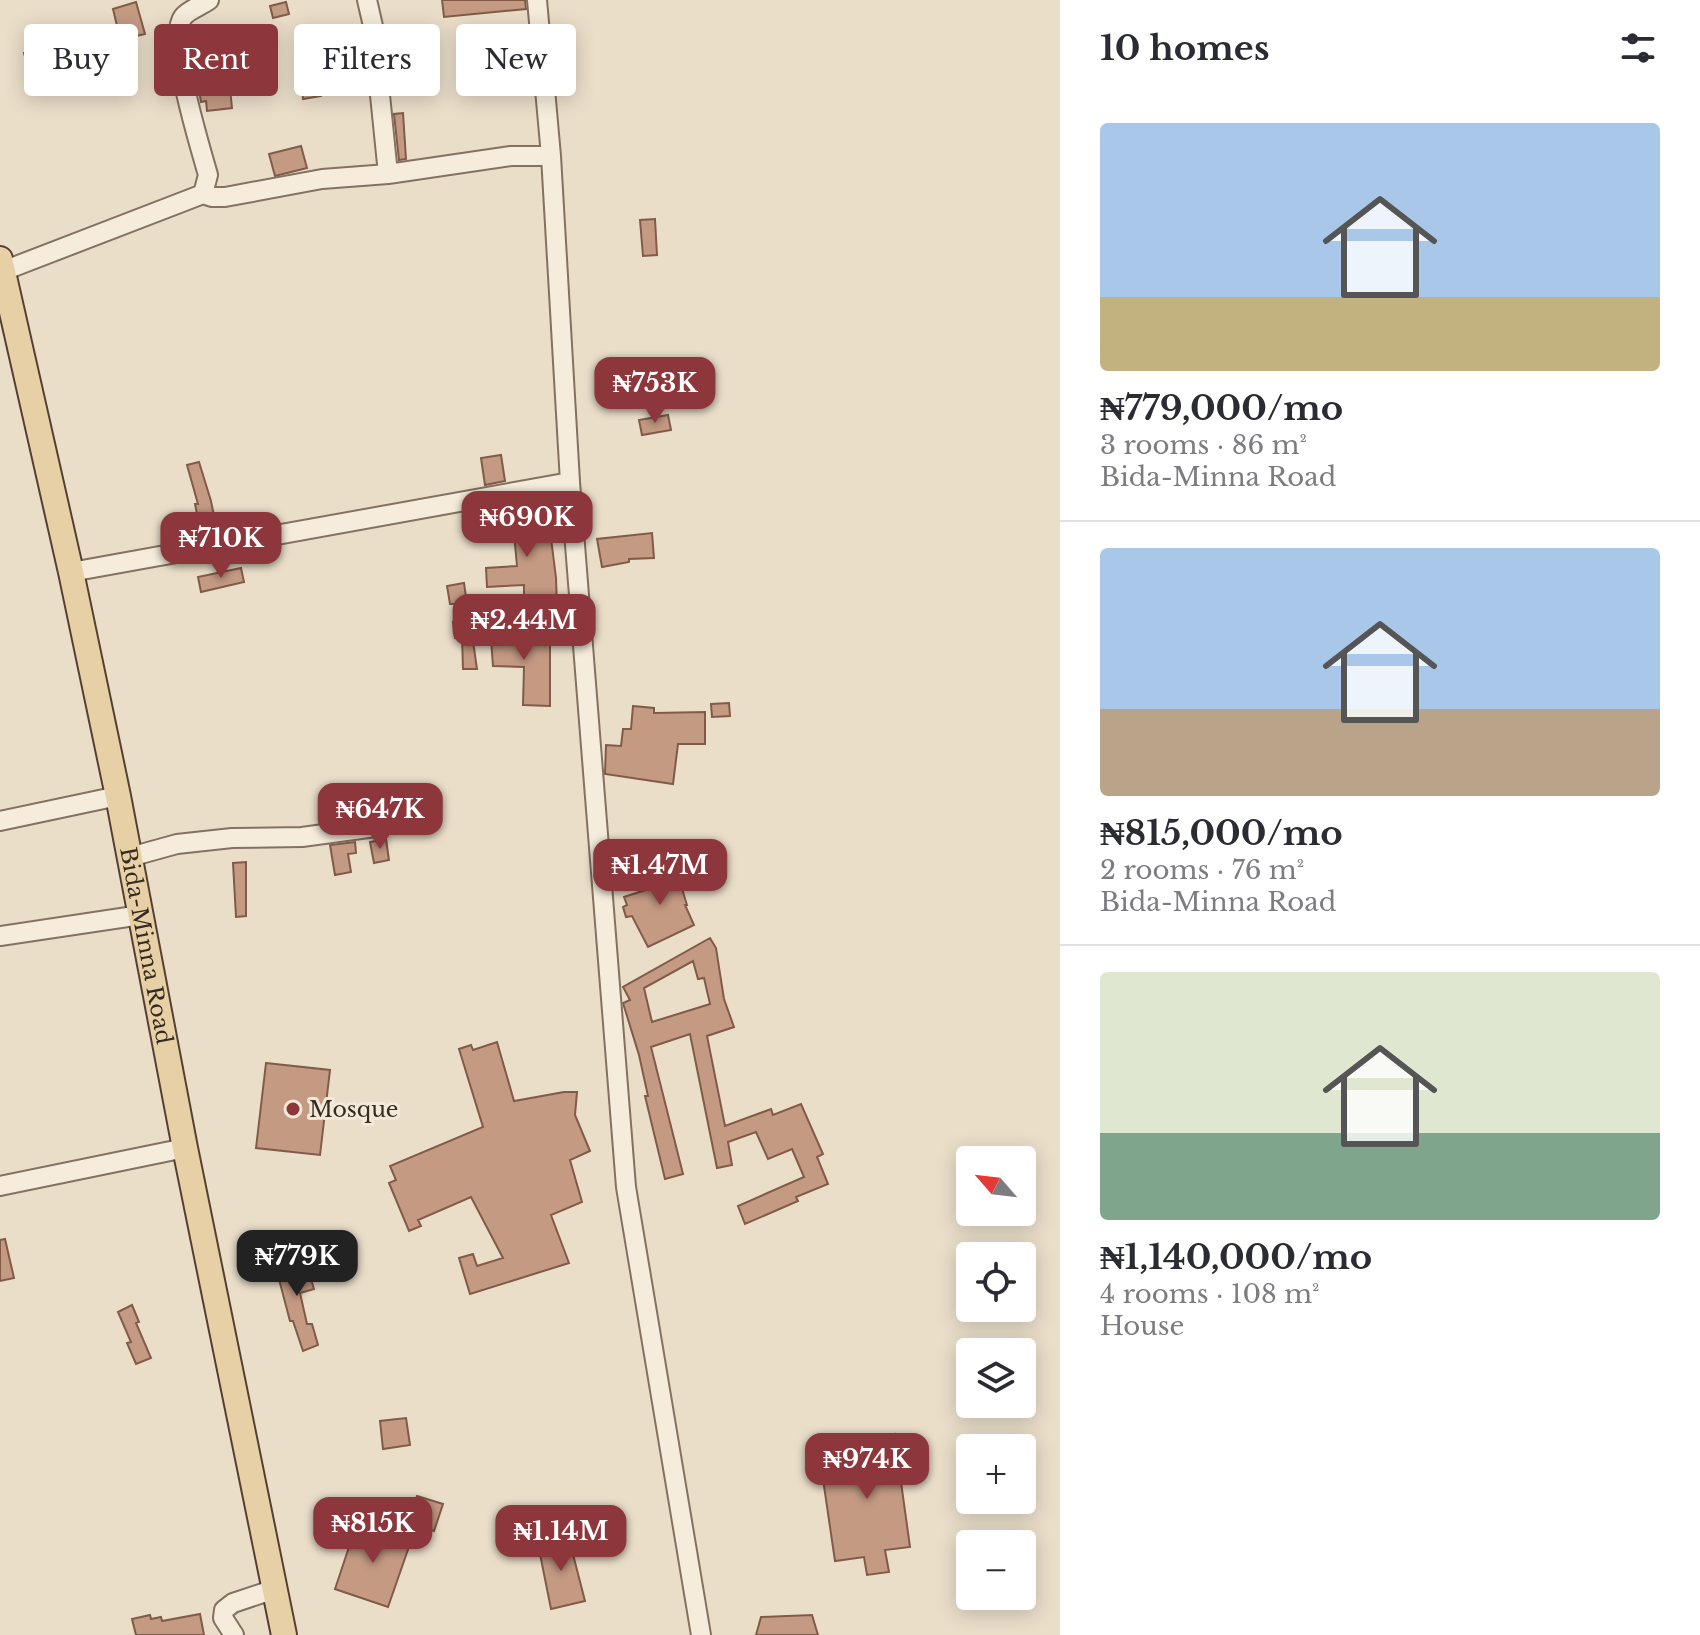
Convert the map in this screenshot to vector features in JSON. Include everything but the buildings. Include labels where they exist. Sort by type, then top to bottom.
[{"type":"main road","name":"Bida-Minna Road","points":[[2,265],[118,796],[185,1148],[275,1589],[278,1633]]},
{"type":"street","points":[[203,194],[208,175],[179,60],[177,29],[184,15],[209,0]]},
{"type":"street","points":[[367,0],[373,26],[388,174]]},
{"type":"street","points":[[537,0],[551,156],[570,482],[626,1187],[701,1635]]},
{"type":"street","points":[[2,265],[203,194],[225,197],[322,179],[388,174],[511,156],[551,156]]},
{"type":"street","points":[[71,572],[570,482]]},
{"type":"street","points":[[0,821],[118,796]]},
{"type":"street","points":[[130,857],[177,844],[232,838],[302,837],[383,826]]},
{"type":"street","points":[[0,936],[141,915]]},
{"type":"street","points":[[0,1186],[185,1148]]},
{"type":"street","points":[[234,1635],[223,1618],[224,1610],[233,1603],[275,1589]]},
{"type":"place","name":"Mosque","points":[[293,1109]]}]
